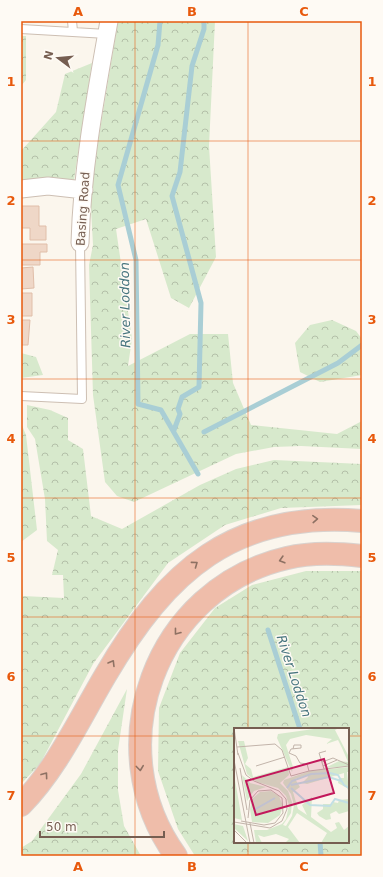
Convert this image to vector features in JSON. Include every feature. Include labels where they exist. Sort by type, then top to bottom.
[{"type":"highway","points":[[21,805],[53,764],[121,648],[153,604],[185,572],[224,546],[254,532],[287,523],[311,519],[336,518],[362,521]]},
{"type":"highway","points":[[176,856],[154,818],[144,786],[139,760],[139,735],[147,690],[156,665],[168,643],[200,606],[234,579],[249,572],[286,558],[303,555],[324,554],[362,556]]},
{"type":"street","name":"Basing Road","points":[[80,243],[84,190],[93,116],[108,27]]},
{"type":"street","points":[[21,188],[48,186],[84,190]]},
{"type":"lane","points":[[72,21],[73,31]]},
{"type":"lane","points":[[26,26],[73,31],[108,27]]},
{"type":"lane","name":"Basing Road","points":[[21,396],[82,399],[80,243]]},
{"type":"green space","points":[[118,21],[215,21],[209,146],[216,257],[189,308],[171,298],[146,219],[116,229],[132,339],[128,366],[190,334],[228,334],[233,383],[251,425],[337,434],[362,421],[362,449],[301,446],[274,447],[236,454],[134,502],[117,496],[105,482],[93,395],[89,265],[93,245],[90,190]]},
{"type":"green space","points":[[21,36],[26,36],[26,80],[21,86]]},
{"type":"green space","points":[[92,63],[74,180],[37,179],[21,182],[21,151],[56,112],[65,74]]},
{"type":"green space","points":[[332,320],[356,331],[362,339],[362,375],[320,382],[300,372],[295,343],[310,325]]},
{"type":"green space","points":[[21,353],[36,357],[43,375],[21,378]]},
{"type":"green space","points":[[27,405],[50,410],[68,418],[68,440],[83,449],[91,516],[122,529],[200,485],[236,469],[274,460],[362,464],[362,505],[281,508],[225,525],[168,563],[93,664],[40,764],[21,784],[21,558],[23,596],[64,598],[63,575],[52,575],[58,550],[47,541],[45,499],[35,439],[27,427]]},
{"type":"green space","points":[[21,423],[26,435],[37,530],[21,542]]},
{"type":"green space","points":[[306,571],[362,571],[362,856],[195,856],[178,829],[158,771],[159,708],[180,653],[215,608],[252,585]]},
{"type":"green space","points":[[127,689],[118,750],[118,790],[124,826],[141,856],[21,856],[21,848],[32,841],[81,774]]},
{"type":"building","points":[[21,206],[39,206],[39,226],[46,226],[46,240],[30,240],[30,228],[21,228]]},
{"type":"building","points":[[21,244],[47,244],[47,252],[40,252],[40,265],[21,265]]},
{"type":"building","points":[[33,267],[34,288],[21,289],[21,268]]},
{"type":"building","points":[[21,293],[32,293],[32,316],[21,316]]},
{"type":"building","points":[[21,320],[30,320],[28,345],[21,345]]},
{"type":"waterway","name":"River Loddon","points":[[160,21],[158,45],[118,185],[136,260],[138,404],[161,410],[198,474]]},
{"type":"waterway","name":"River Loddon","points":[[174,430],[180,414],[178,409],[182,397],[199,387],[201,303],[172,196],[180,172],[192,66],[204,29],[204,21]]},
{"type":"waterway","name":"River Loddon","points":[[204,432],[338,363],[362,345]]},
{"type":"waterway","name":"River Loddon","points":[[268,630],[300,728]]},
{"type":"waterway","name":"River Loddon","points":[[320,843],[321,856]]}]
